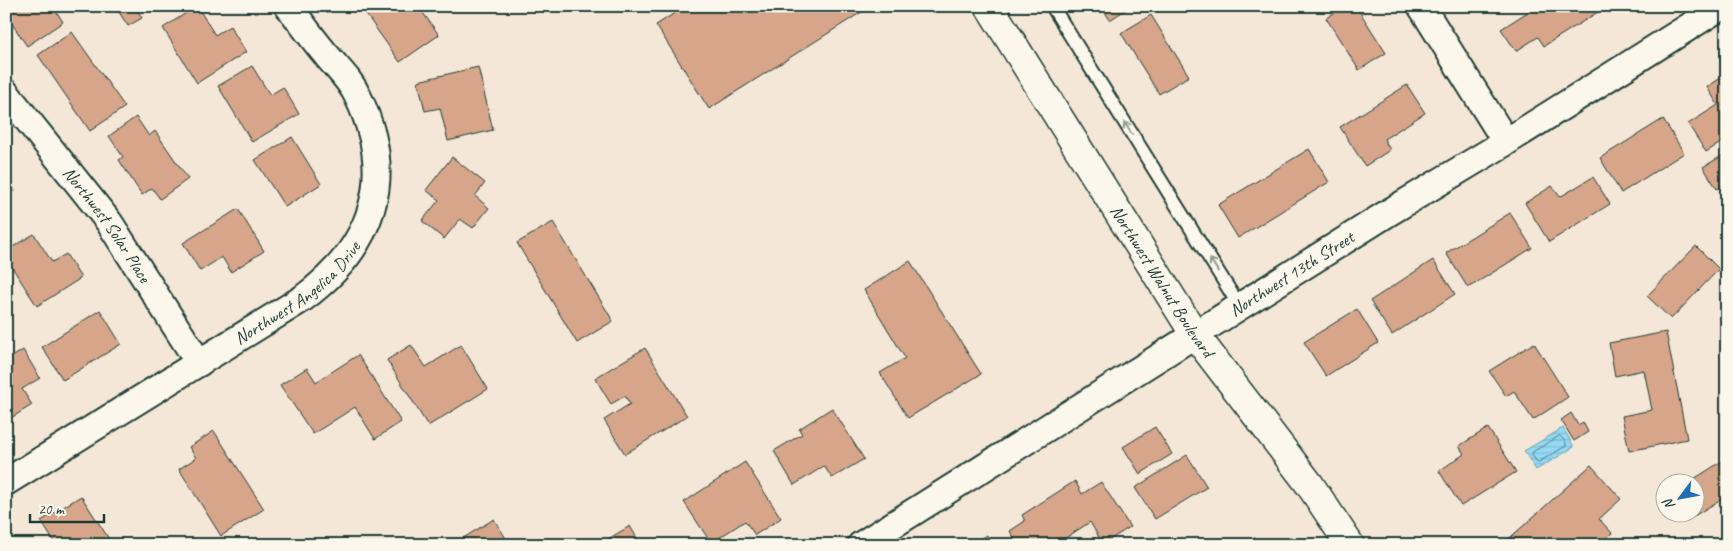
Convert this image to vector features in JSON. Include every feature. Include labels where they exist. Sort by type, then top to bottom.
[{"type":"main road","name":"Northwest Walnut Boulevard","points":[[989,6],[1194,335],[1310,485],[1350,545]]},
{"type":"street","name":"Northwest Angelica Drive","points":[[6,482],[302,299],[322,285],[347,258],[360,237],[369,217],[375,196],[377,162],[371,129],[357,96],[344,75],[288,6]]},
{"type":"street","points":[[1421,6],[1506,142]]},
{"type":"street","name":"Northwest 13th Street","points":[[861,545],[1388,213],[1506,142],[1722,6]]},
{"type":"street","name":"Northwest Solar Place","points":[[6,93],[109,222],[199,363]]},
{"type":"lane","points":[[1052,6],[1240,307]]},
{"type":"water","points":[[1563,428],[1574,447],[1536,470],[1524,451]]},
{"type":"building","points":[[6,6],[53,6],[63,22],[27,46],[6,15]]},
{"type":"building","points":[[115,6],[135,6],[142,18],[128,26]]},
{"type":"building","points":[[197,6],[215,35],[230,26],[246,52],[197,83],[163,28]]},
{"type":"building","points":[[360,6],[418,6],[439,35],[400,62]]},
{"type":"building","points":[[686,6],[871,6],[709,109],[656,25]]},
{"type":"building","points":[[1101,6],[1131,6],[1110,20]]},
{"type":"building","points":[[1345,6],[1356,6],[1386,53],[1359,70],[1326,18]]},
{"type":"building","points":[[1537,6],[1594,6],[1598,12],[1544,46],[1538,37],[1516,51],[1501,29]]},
{"type":"building","points":[[1151,15],[1189,76],[1159,94],[1121,33]]},
{"type":"building","points":[[72,32],[125,107],[90,131],[38,55]]},
{"type":"building","points":[[252,66],[270,95],[283,87],[299,114],[252,142],[218,86]]},
{"type":"building","points":[[478,67],[493,130],[448,141],[440,108],[425,111],[418,81]]},
{"type":"building","points":[[1727,74],[1727,139],[1706,152],[1688,124],[1718,105],[1707,87]]},
{"type":"building","points":[[1407,85],[1425,113],[1384,139],[1390,150],[1365,166],[1340,127]]},
{"type":"building","points":[[136,117],[149,136],[155,131],[188,179],[160,199],[152,188],[142,195],[119,160],[123,157],[109,136]]},
{"type":"building","points":[[1663,119],[1684,153],[1621,193],[1600,158]]},
{"type":"building","points":[[292,137],[321,184],[285,207],[255,160]]},
{"type":"building","points":[[1309,149],[1329,182],[1238,238],[1218,205]]},
{"type":"building","points":[[1727,153],[1727,183],[1717,189],[1703,167]]},
{"type":"building","points":[[452,157],[485,183],[475,196],[489,208],[473,228],[460,219],[444,239],[422,221],[439,200],[426,190]]},
{"type":"building","points":[[6,176],[15,191],[6,197]]},
{"type":"building","points":[[1593,177],[1610,204],[1549,242],[1525,203],[1552,186],[1560,197]]},
{"type":"building","points":[[238,209],[264,251],[231,272],[222,257],[200,271],[183,243]]},
{"type":"building","points":[[1510,213],[1532,248],[1468,288],[1446,253]]},
{"type":"building","points":[[553,222],[613,321],[577,343],[517,243]]},
{"type":"building","points":[[34,234],[52,262],[66,254],[81,278],[37,306],[6,258],[6,251]]},
{"type":"building","points":[[1696,246],[1719,269],[1671,319],[1647,296]]},
{"type":"building","points":[[1433,260],[1455,294],[1392,335],[1370,301]]},
{"type":"building","points":[[910,261],[981,374],[908,418],[880,373],[905,358],[864,290]]},
{"type":"building","points":[[1357,309],[1378,343],[1326,376],[1304,342]]},
{"type":"building","points":[[100,310],[121,344],[63,380],[42,347]]},
{"type":"building","points":[[1666,332],[1687,439],[1629,451],[1622,416],[1652,410],[1644,370],[1615,376],[1609,343]]},
{"type":"building","points":[[1534,343],[1568,397],[1533,420],[1514,391],[1506,396],[1489,371]]},
{"type":"building","points":[[411,345],[426,367],[461,345],[488,389],[428,426],[387,360]]},
{"type":"building","points":[[645,348],[687,416],[625,454],[604,420],[630,404],[625,396],[611,404],[595,378]]},
{"type":"building","points":[[23,350],[40,378],[22,389],[32,405],[6,421],[6,361]]},
{"type":"building","points":[[358,355],[401,422],[375,439],[355,407],[313,434],[280,385],[307,368],[316,382]]},
{"type":"building","points":[[832,408],[864,459],[832,478],[824,466],[794,485],[774,451],[802,434],[799,429]]},
{"type":"building","points":[[1571,413],[1578,425],[1583,422],[1588,432],[1574,441],[1561,420]]},
{"type":"building","points":[[1155,427],[1172,454],[1140,474],[1123,447]]},
{"type":"building","points":[[1488,428],[1516,472],[1461,506],[1439,471],[1464,454],[1459,446]]},
{"type":"building","points":[[214,431],[264,509],[221,536],[179,469],[196,458],[189,447]]},
{"type":"building","points":[[1187,455],[1207,487],[1155,519],[1135,488]]},
{"type":"building","points":[[1727,458],[1727,496],[1706,509],[1706,474],[1702,474]]},
{"type":"building","points":[[745,462],[781,518],[755,535],[745,521],[711,543],[684,502]]},
{"type":"building","points":[[1591,465],[1621,499],[1599,519],[1612,533],[1599,545],[1502,545]]},
{"type":"building","points":[[1075,481],[1082,494],[1101,482],[1130,527],[1103,544],[1090,522],[1055,545],[1018,545],[1010,531],[1025,521],[1022,515]]},
{"type":"building","points":[[81,496],[113,545],[56,545],[41,521]]},
{"type":"building","points":[[494,519],[510,545],[452,545]]},
{"type":"building","points":[[630,526],[641,545],[598,545]]},
{"type":"building","points":[[987,535],[993,545],[972,545]]}]
